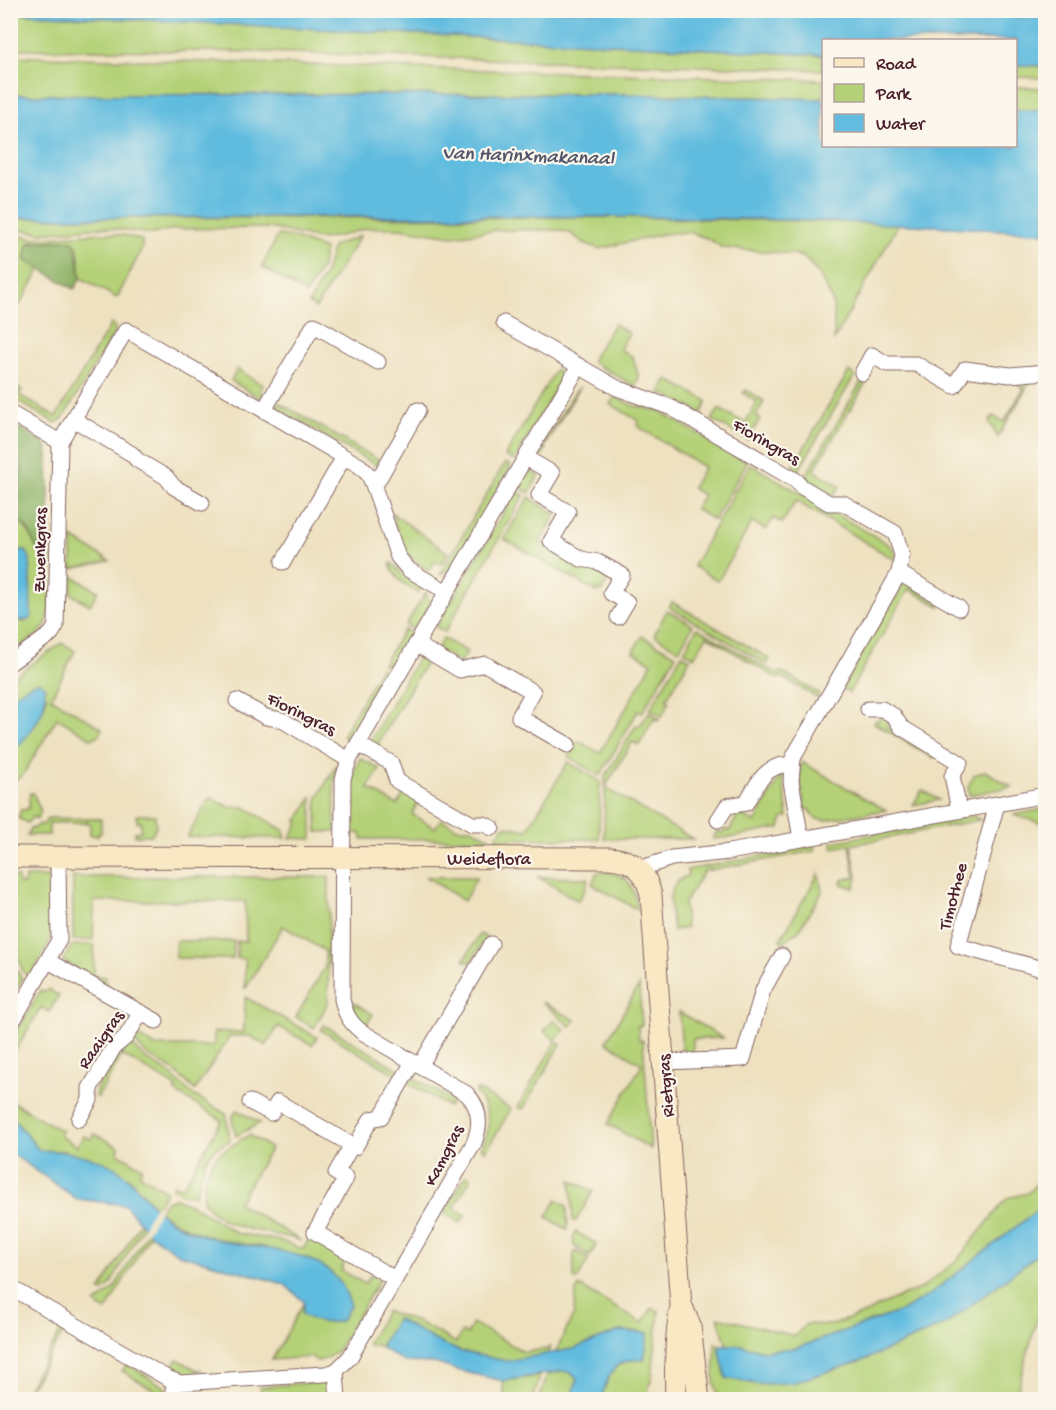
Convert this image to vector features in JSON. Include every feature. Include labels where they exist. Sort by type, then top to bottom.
[{"type":"street","name":"Fioringras","points":[[504,323],[619,390],[672,408],[797,481],[802,487],[829,502],[843,503],[895,534],[902,555],[899,573]]},
{"type":"street","points":[[264,410],[314,325],[378,362]]},
{"type":"street","name":"Zwenkgras","points":[[10,663],[51,634],[56,626],[60,442],[126,330],[360,466],[369,475],[398,557],[409,570],[447,592]]},
{"type":"street","points":[[862,372],[872,355],[886,364],[915,363],[954,386],[964,369],[1010,375],[1046,372]]},
{"type":"street","name":"Fioringras","points":[[343,858],[342,790],[349,760],[579,366]]},
{"type":"street","points":[[374,487],[418,410]]},
{"type":"street","points":[[10,413],[60,442]]},
{"type":"street","points":[[73,419],[132,454],[136,460],[166,477],[174,487],[202,503]]},
{"type":"street","points":[[283,562],[344,457]]},
{"type":"street","points":[[526,458],[552,473],[539,495],[568,512],[551,541],[581,559],[598,562],[622,575],[611,593],[627,602],[618,617]]},
{"type":"street","points":[[801,839],[791,782],[791,765],[797,749],[899,573],[959,608]]},
{"type":"street","points":[[416,644],[460,670],[485,664],[533,692],[519,717],[568,745]]},
{"type":"street","name":"Fioringras","points":[[237,701],[266,717],[282,720],[349,760]]},
{"type":"street","points":[[868,709],[882,709],[894,716],[901,727],[960,763],[952,776],[959,810]]},
{"type":"street","name":"Fioringras","points":[[358,744],[391,763],[397,781],[472,824],[484,824],[492,828]]},
{"type":"street","points":[[718,820],[727,806],[746,803],[762,775],[783,764],[791,765]]},
{"type":"street","points":[[639,868],[672,858],[729,852],[1046,795]]},
{"type":"street","name":"Timothee","points":[[997,804],[958,946],[1046,970]]},
{"type":"street","name":"Weideflora","points":[[10,857],[610,858],[623,860],[639,868]]},
{"type":"street","points":[[10,1026],[59,940],[58,858]]},
{"type":"street","name":"Kamgras","points":[[336,1371],[350,1357],[474,1143],[480,1123],[478,1111],[467,1094],[362,1032],[355,1027],[345,1013],[342,999],[343,858]]},
{"type":"street","name":"Rietgras","points":[[639,868],[648,882],[651,895],[681,1306],[674,1360],[676,1400]]},
{"type":"street","points":[[250,1102],[270,1113],[278,1102],[355,1147],[371,1119],[381,1117],[491,944]]},
{"type":"street","points":[[663,1062],[743,1059],[763,990],[782,956]]},
{"type":"street","name":"Raaigras","points":[[48,961],[156,1021]]},
{"type":"street","name":"Raaigras","points":[[79,1119],[90,1100],[90,1088],[114,1047],[126,1037],[140,1014]]},
{"type":"street","points":[[352,1145],[336,1173],[346,1178],[315,1232],[395,1279]]},
{"type":"street","points":[[10,1287],[175,1382],[189,1384],[325,1374],[336,1371],[338,1400]]},
{"type":"street","name":"Rietgras","points":[[681,1306],[690,1326],[699,1400]]},
{"type":"street","points":[[173,1400],[175,1382]]},
{"type":"green space","points":[[10,13],[822,55],[822,70],[265,52],[11,49]]},
{"type":"green space","points":[[10,56],[822,80],[822,99],[619,94],[11,95]]},
{"type":"green space","points":[[1017,65],[1045,66],[1045,78],[1017,77]]},
{"type":"green space","points":[[1017,87],[1045,88],[1045,111],[1017,110]]},
{"type":"green space","points":[[614,217],[899,223],[834,340],[832,300],[820,276],[805,258],[794,254],[723,248],[709,239],[689,232],[662,234],[600,249],[584,243],[570,233],[558,230],[497,230],[453,236],[399,228],[367,228],[320,239],[270,228],[174,229],[152,234],[101,227],[41,233],[11,228],[11,218]]},
{"type":"green space","points":[[102,233],[124,235],[142,240],[142,249],[117,298],[81,278],[78,248],[68,240],[33,241],[29,243],[25,260],[41,268],[11,320],[11,234],[34,238]]},
{"type":"green space","points":[[278,235],[292,237],[324,249],[322,267],[306,294],[262,267]]},
{"type":"green space","points":[[360,236],[316,308],[309,304],[325,273],[333,246]]},
{"type":"green space","points":[[68,240],[75,242],[81,278],[74,289],[25,260],[29,243]]},
{"type":"green space","points":[[111,324],[115,327],[115,331],[62,420],[55,423],[11,397],[11,383],[22,390],[19,395],[56,417]]},
{"type":"green space","points":[[614,324],[629,333],[620,349],[633,357],[639,378],[635,386],[592,362]]},
{"type":"green space","points":[[237,369],[263,385],[260,391],[264,394],[262,399],[231,381]]},
{"type":"green space","points":[[556,369],[563,374],[562,378],[514,461],[505,456]]},
{"type":"green space","points":[[849,371],[855,375],[798,471],[793,468],[794,465]]},
{"type":"green space","points":[[667,379],[707,401],[702,413],[660,392]]},
{"type":"green space","points":[[863,379],[867,381],[814,470],[839,485],[832,496],[807,483],[805,477]]},
{"type":"green space","points":[[1019,380],[1031,380],[998,437],[989,422],[993,416],[1004,422],[1024,388],[1017,384]]},
{"type":"green space","points":[[580,387],[544,447],[546,449],[541,457],[537,455],[574,393]]},
{"type":"green space","points":[[746,390],[764,401],[756,416],[760,419],[748,440],[712,420],[719,409],[745,423],[757,402],[743,393]]},
{"type":"green space","points":[[614,397],[632,405],[659,411],[747,462],[714,520],[695,509],[703,495],[692,488],[704,467],[637,426],[639,421],[610,404]]},
{"type":"green space","points":[[278,402],[380,461],[377,466],[276,407]]},
{"type":"green space","points":[[10,423],[44,442],[48,453],[50,553],[37,550],[28,529],[14,518],[16,492],[23,467],[11,451]]},
{"type":"green space","points":[[11,451],[17,456],[21,466],[17,488],[20,523],[42,553],[50,554],[51,601],[48,619],[34,638],[19,647],[11,642],[11,622],[13,620],[25,622],[21,550],[11,550]]},
{"type":"green space","points":[[505,463],[511,466],[451,569],[440,574]]},
{"type":"green space","points":[[750,464],[888,544],[895,551],[895,560],[796,501],[782,523],[773,518],[766,530],[752,522],[718,581],[693,566]]},
{"type":"green space","points":[[529,470],[539,476],[529,493],[519,487]]},
{"type":"green space","points":[[516,491],[524,495],[445,632],[436,627]]},
{"type":"green space","points":[[529,497],[556,514],[540,543],[587,571],[590,567],[609,578],[601,592],[598,590],[597,592],[504,539]]},
{"type":"green space","points":[[392,513],[448,553],[441,564],[435,561],[429,571],[412,559],[400,541]]},
{"type":"green space","points":[[72,538],[110,561],[72,569]]},
{"type":"green space","points":[[392,563],[403,575],[421,587],[418,593],[398,578],[390,564]]},
{"type":"green space","points":[[72,576],[98,591],[90,605],[71,594]]},
{"type":"green space","points":[[904,582],[937,601],[941,607],[909,589],[849,693],[842,688]]},
{"type":"green space","points":[[426,592],[430,604],[415,630],[406,625]]},
{"type":"green space","points":[[672,602],[770,659],[767,664],[669,607]]},
{"type":"green space","points":[[667,610],[693,625],[679,650],[654,635]]},
{"type":"green space","points":[[697,628],[776,673],[782,672],[820,694],[817,698],[780,676],[778,679],[707,636],[694,657],[684,651]]},
{"type":"green space","points":[[404,629],[413,634],[392,669],[383,664]]},
{"type":"green space","points":[[642,636],[676,655],[642,713],[638,711],[600,776],[569,757],[578,741],[600,753],[652,663],[633,651]]},
{"type":"green space","points":[[443,638],[467,652],[460,663],[437,649]]},
{"type":"green space","points":[[62,643],[75,651],[51,698],[102,728],[99,735],[92,739],[57,718],[23,775],[11,783],[11,754],[38,720],[47,696],[12,704],[11,722],[11,679]]},
{"type":"green space","points":[[420,654],[428,659],[376,747],[369,743]]},
{"type":"green space","points":[[682,654],[690,659],[666,700],[669,702],[662,716],[650,709]]},
{"type":"green space","points":[[381,668],[390,673],[350,741],[342,736]]},
{"type":"green space","points":[[649,712],[660,719],[658,721],[654,719],[639,745],[632,742],[605,788],[693,839],[604,839],[605,777],[636,725],[640,726]]},
{"type":"green space","points":[[881,715],[889,720],[886,726],[935,756],[933,758],[874,723]]},
{"type":"green space","points":[[360,758],[380,769],[368,788],[397,805],[405,792],[419,801],[412,814],[435,828],[441,819],[457,828],[471,828],[489,839],[362,839],[361,833],[351,833],[351,785]]},
{"type":"green space","points":[[568,762],[600,781],[599,839],[496,839],[502,828],[506,826],[527,830]]},
{"type":"green space","points":[[801,762],[886,810],[826,820],[815,818],[810,809],[805,810],[800,779]]},
{"type":"green space","points":[[336,766],[338,767],[334,783],[335,832],[317,832],[317,799]]},
{"type":"green space","points":[[985,771],[1012,787],[969,795],[968,787],[974,775]]},
{"type":"green space","points":[[782,773],[788,817],[783,818],[780,828],[713,839],[717,831],[722,833],[724,829],[729,831],[739,814],[755,823]]},
{"type":"green space","points":[[922,790],[939,800],[913,805]]},
{"type":"green space","points":[[30,793],[33,793],[41,811],[37,819],[33,817],[27,823],[18,818],[21,810],[28,809]]},
{"type":"green space","points":[[210,797],[229,807],[245,807],[283,830],[286,838],[187,837]]},
{"type":"green space","points":[[312,797],[312,839],[290,838],[299,822],[297,821]]},
{"type":"green space","points":[[1045,809],[1045,824],[1013,815]]},
{"type":"green space","points":[[137,815],[155,815],[156,826],[152,835],[135,836],[135,832],[141,831],[141,822],[137,822]]},
{"type":"green space","points":[[973,816],[980,820],[851,845],[857,877],[854,888],[841,884],[842,880],[855,877],[850,845],[833,848],[832,842]]},
{"type":"green space","points":[[48,818],[101,819],[101,833],[98,833],[98,836],[90,835],[90,823],[49,823],[49,835],[27,835],[31,828],[39,824],[43,825]]},
{"type":"green space","points":[[814,845],[815,851],[704,871],[684,903],[686,928],[673,930],[671,891],[674,885],[688,875],[687,870]]},
{"type":"green space","points":[[597,872],[616,874],[627,880],[634,892],[638,910],[592,884]]},
{"type":"green space","points":[[819,873],[822,892],[799,930],[783,942],[780,940]]},
{"type":"green space","points":[[10,877],[18,877],[18,884],[24,884],[25,877],[50,877],[49,943],[30,977],[23,972],[20,963],[11,905]]},
{"type":"green space","points":[[73,877],[329,877],[328,1003],[314,1028],[296,1017],[325,967],[325,951],[283,926],[245,988],[245,959],[237,958],[237,941],[246,941],[245,901],[94,901],[93,940],[73,940]]},
{"type":"green space","points":[[426,877],[477,877],[464,901]]},
{"type":"green space","points":[[538,877],[588,878],[585,890],[578,901]]},
{"type":"green space","points":[[10,926],[15,967],[22,979],[11,999]]},
{"type":"green space","points":[[480,934],[486,937],[470,963],[464,960]]},
{"type":"green space","points":[[176,941],[234,941],[233,959],[176,958]]},
{"type":"green space","points":[[72,945],[94,945],[94,976],[106,977],[107,984],[105,985],[63,961]]},
{"type":"green space","points":[[639,986],[642,1025],[638,1026],[639,1040],[643,1040],[651,1149],[608,1124],[642,1064],[606,1042]]},
{"type":"green space","points":[[48,989],[59,996],[49,1012],[41,1007],[11,1058],[11,1043],[41,990],[46,992]]},
{"type":"green space","points":[[245,997],[317,1037],[312,1045],[278,1026],[266,1046],[250,1036],[230,1036],[195,1090],[172,1069],[147,1055],[132,1039],[135,1034],[154,1046],[214,1046],[214,1032],[244,1032]]},
{"type":"green space","points":[[351,1001],[373,1014],[366,1025],[355,1013]]},
{"type":"green space","points":[[542,1002],[575,1020],[571,1027]]},
{"type":"green space","points":[[679,1012],[723,1038],[693,1039],[693,1053],[682,1050]]},
{"type":"green space","points":[[554,1020],[565,1030],[555,1040],[544,1031]]},
{"type":"green space","points":[[324,1025],[400,1070],[397,1075],[321,1030]]},
{"type":"green space","points":[[556,1041],[561,1044],[523,1109],[518,1107]]},
{"type":"green space","points":[[129,1043],[193,1095],[226,1114],[230,1140],[213,1151],[206,1159],[195,1196],[180,1193],[172,1188],[174,1184],[182,1188],[222,1120],[175,1092],[177,1087],[122,1055]]},
{"type":"green space","points":[[117,1053],[122,1055],[98,1097],[95,1096],[96,1089]]},
{"type":"green space","points":[[412,1077],[452,1100],[449,1107],[408,1083]]},
{"type":"green space","points":[[477,1089],[511,1109],[486,1151],[481,1148],[487,1134],[488,1119],[484,1105],[475,1092]]},
{"type":"green space","points":[[11,1101],[62,1131],[60,1136],[77,1146],[84,1136],[91,1139],[95,1134],[119,1147],[118,1153],[142,1167],[140,1175],[165,1190],[165,1194],[155,1207],[128,1177],[64,1151],[39,1150],[11,1115]]},
{"type":"green space","points":[[237,1110],[260,1123],[236,1136],[232,1118]]},
{"type":"green space","points":[[249,1135],[271,1148],[238,1203],[301,1241],[236,1225],[224,1220],[204,1202],[206,1176],[214,1159],[218,1154]]},
{"type":"green space","points":[[1045,1171],[1045,1204],[928,1296],[902,1311],[796,1348],[764,1351],[740,1345],[727,1346],[718,1317],[795,1336],[806,1324],[831,1325],[866,1313],[922,1288],[957,1260],[1007,1198],[1028,1193]]},
{"type":"green space","points":[[466,1175],[471,1178],[454,1208],[466,1215],[460,1223],[444,1213]]},
{"type":"green space","points":[[571,1180],[593,1191],[576,1221],[573,1221]]},
{"type":"green space","points":[[175,1198],[194,1206],[236,1233],[281,1241],[303,1249],[310,1238],[346,1259],[341,1270],[365,1284],[371,1274],[380,1279],[337,1351],[317,1361],[312,1357],[272,1360],[304,1302],[327,1323],[265,1247],[237,1243],[196,1232],[159,1211],[166,1201]]},
{"type":"green space","points":[[557,1199],[567,1206],[568,1230],[547,1217]]},
{"type":"green space","points":[[140,1223],[143,1226],[109,1287],[100,1291]]},
{"type":"green space","points":[[148,1231],[150,1234],[106,1311],[95,1304],[113,1290]]},
{"type":"green space","points":[[576,1232],[597,1244],[590,1256],[574,1246],[573,1237]]},
{"type":"green space","points":[[1045,1249],[1045,1300],[1041,1304],[1015,1399],[720,1399],[714,1379],[715,1343],[721,1345],[719,1348],[726,1378],[757,1384],[791,1383],[862,1361],[946,1324]]},
{"type":"green space","points":[[576,1251],[589,1259],[577,1280],[574,1278]]},
{"type":"green space","points":[[579,1286],[642,1323],[652,1308],[659,1311],[652,1376],[646,1399],[601,1399],[610,1375],[619,1364],[625,1361],[644,1360],[648,1333],[620,1331],[573,1349],[555,1353],[574,1314],[576,1291]]},
{"type":"green space","points":[[386,1311],[420,1323],[456,1343],[462,1332],[467,1335],[473,1323],[524,1352],[548,1349],[551,1346],[548,1354],[507,1361],[462,1352],[440,1343],[397,1319],[380,1347],[374,1344],[372,1347],[367,1344]]},
{"type":"green space","points":[[63,1327],[66,1329],[28,1392],[26,1391]]},
{"type":"green space","points":[[177,1359],[201,1370],[193,1376],[176,1374],[171,1371]]},
{"type":"green space","points":[[127,1364],[165,1387],[168,1396],[166,1399],[154,1399],[158,1392],[122,1371]]},
{"type":"green space","points":[[563,1371],[571,1373],[577,1379],[572,1399],[539,1400],[547,1375]]},
{"type":"green space","points":[[540,1376],[533,1399],[504,1399],[503,1381]]},
{"type":"green space","points":[[331,1381],[333,1394],[262,1399],[260,1387]]},
{"type":"water","points":[[11,10],[890,11],[1045,18],[1045,66],[1017,65],[1017,39],[822,39],[822,55],[10,13]]},
{"type":"water","name":"Van Harinxmakanaal","points":[[619,94],[822,99],[822,147],[1017,147],[1017,110],[1045,111],[1045,233],[916,225],[658,217],[11,218],[11,95]]},
{"type":"water","points":[[11,550],[26,551],[30,558],[31,617],[29,620],[15,621],[11,613]]},
{"type":"water","points":[[39,682],[44,685],[45,695],[41,714],[31,731],[11,754],[14,695]]},
{"type":"water","points":[[10,1115],[39,1150],[75,1153],[109,1164],[128,1178],[157,1210],[178,1225],[218,1240],[292,1254],[323,1267],[335,1277],[344,1290],[350,1306],[341,1321],[316,1321],[302,1314],[304,1302],[284,1284],[179,1254],[150,1234],[125,1205],[77,1199],[11,1153]]},
{"type":"water","points":[[1045,1204],[1045,1249],[946,1324],[862,1361],[791,1383],[757,1384],[726,1378],[719,1348],[721,1345],[740,1345],[764,1351],[796,1348],[902,1311],[928,1296]]},
{"type":"water","points":[[397,1319],[440,1343],[462,1352],[507,1361],[573,1349],[620,1331],[648,1333],[644,1360],[625,1361],[619,1364],[610,1375],[601,1399],[572,1399],[577,1379],[571,1373],[563,1371],[503,1381],[435,1363],[404,1362],[380,1347]]},
{"type":"pier","points":[[156,1204],[161,1208],[146,1234],[142,1229]]}]
